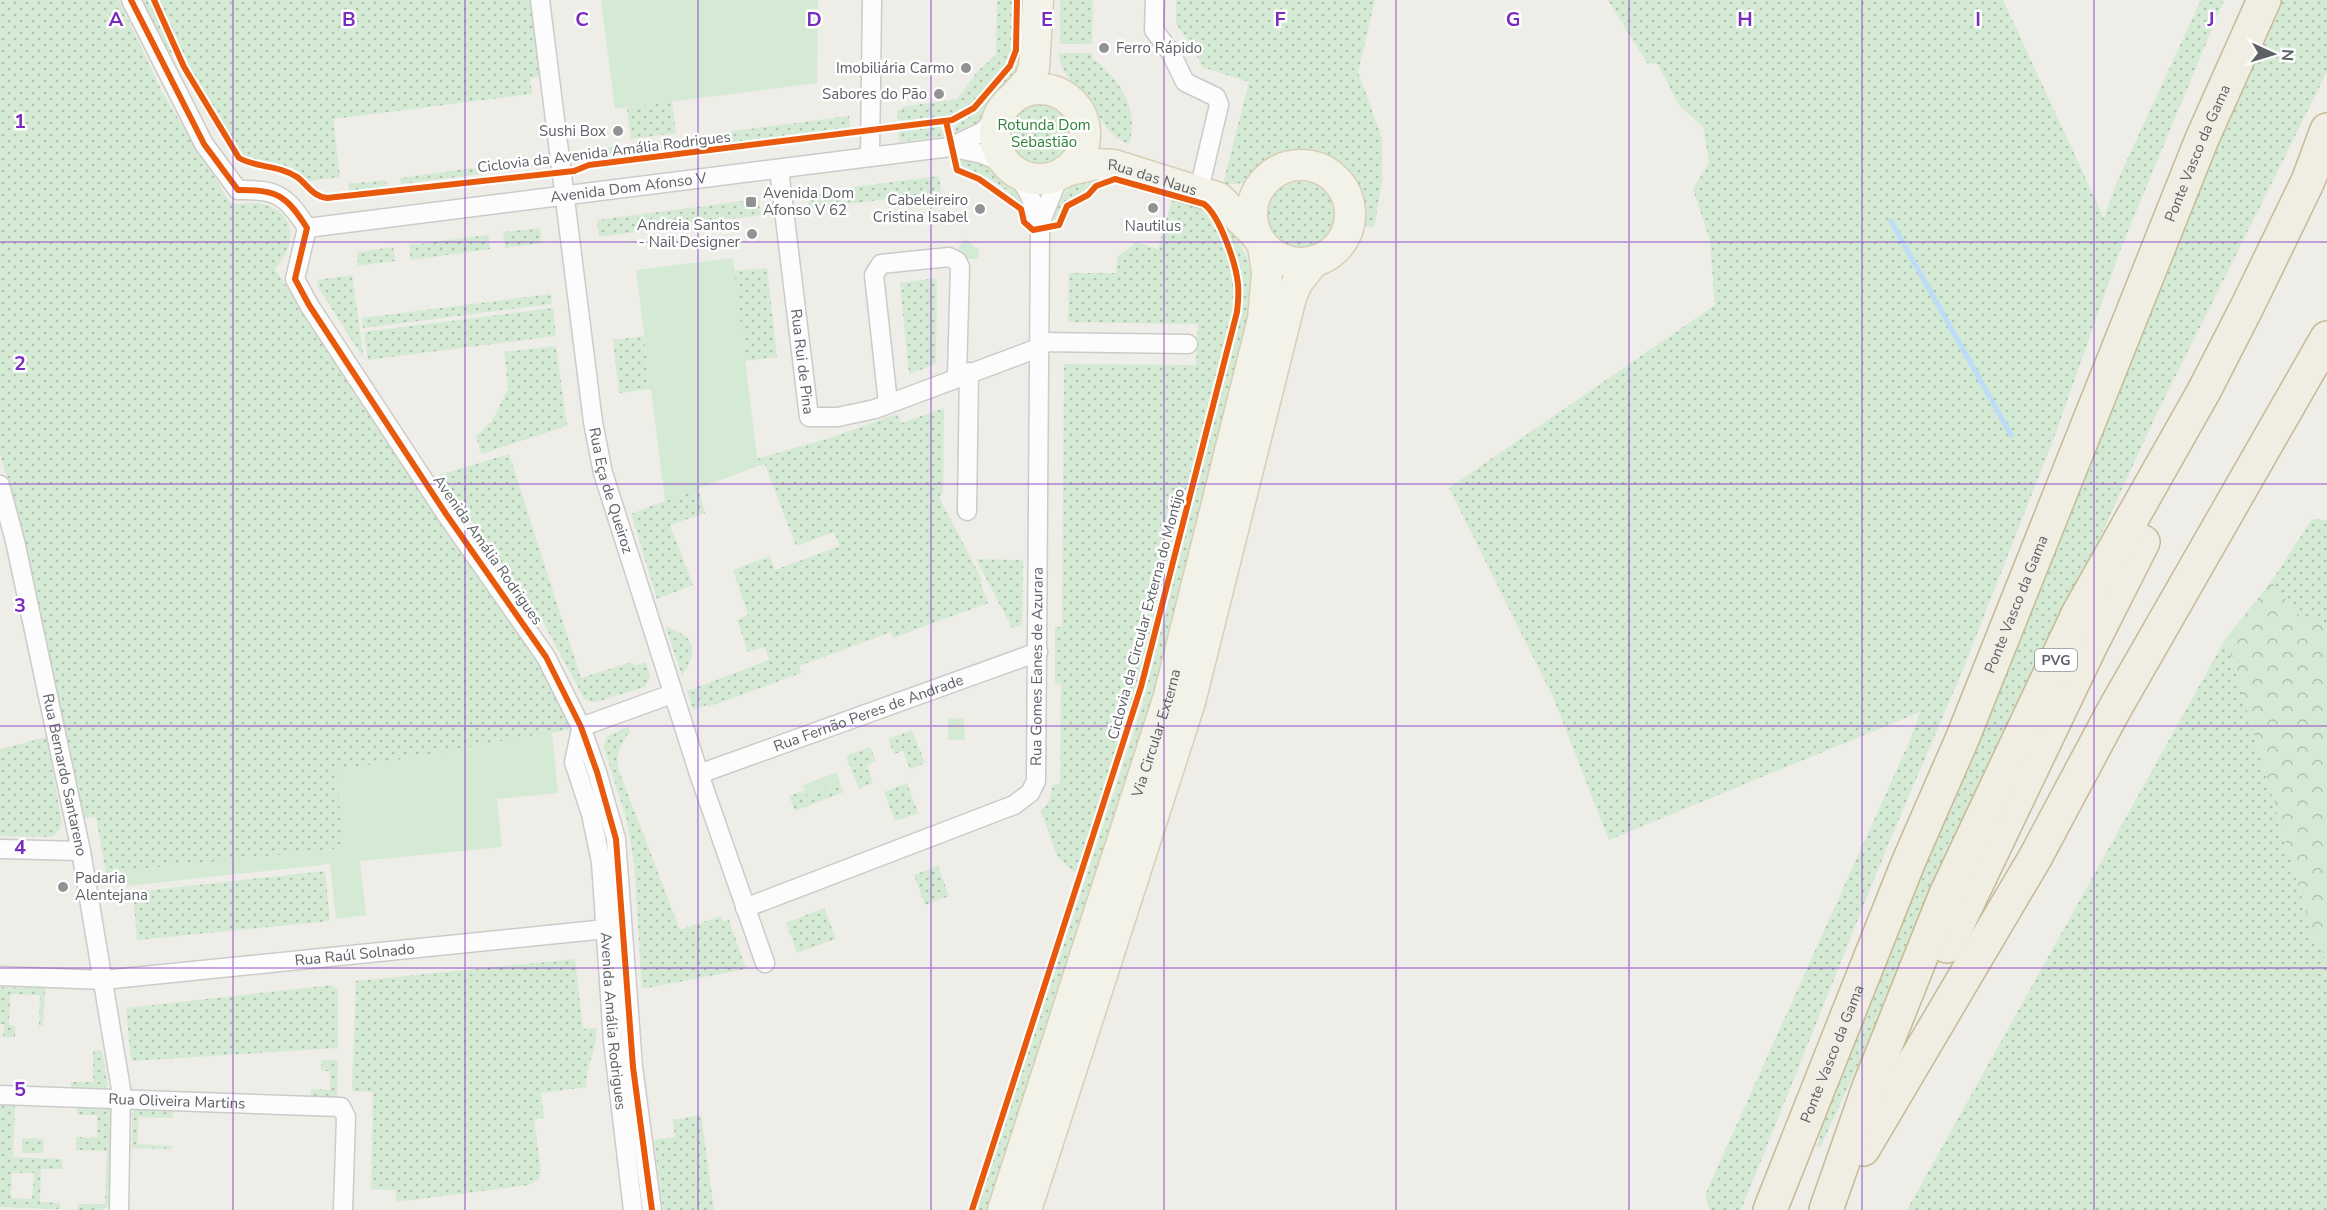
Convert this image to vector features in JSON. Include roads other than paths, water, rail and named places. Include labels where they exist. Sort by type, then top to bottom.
[{"type":"highway","name":"Ponte Vasco da Gama","points":[[1770,1210],[1908,863],[1963,737],[2202,139],[2264,0]]},
{"type":"highway","name":"PVG","points":[[1827,1210],[1869,1087],[1946,894],[2079,612],[2204,391],[2243,315],[2308,182],[2327,130]]},
{"type":"highway","name":"PVG","points":[[1827,1210],[1922,999],[2094,639],[2327,195]]},
{"type":"highway","points":[[1827,1210],[2035,858],[2120,700],[2327,338]]},
{"type":"main road","points":[[1002,110],[1029,90],[1057,92],[1076,110],[1084,144],[1078,158],[1063,173],[1040,180],[1027,178],[1009,167],[995,140],[1002,110],[1030,79],[1034,68],[1038,0]]},
{"type":"main road","name":"Rua das Naus","points":[[1052,0],[1053,73],[1058,87],[1091,131],[1111,149],[1234,185],[1270,176]]},
{"type":"main road","name":"Rua das Naus","points":[[1063,173],[1096,164],[1114,165],[1219,198],[1260,241]]},
{"type":"main road","points":[[1294,165],[1308,165],[1321,169],[1334,177],[1344,190],[1349,205],[1350,221],[1346,234],[1327,256],[1314,261],[1286,261],[1260,241],[1252,220],[1253,204],[1259,188],[1270,176],[1294,165]]},
{"type":"main road","name":"Via Circular Externa","points":[[1003,1210],[1169,696],[1263,319],[1267,273],[1260,241]]},
{"type":"main road","name":"Via Circular Externa","points":[[1026,1210],[1190,702],[1291,297],[1297,283],[1314,261]]},
{"type":"street","points":[[131,0],[204,144],[238,190],[274,194],[291,203],[307,228]]},
{"type":"street","name":"Rua Eça de Queiroz","points":[[540,0],[593,422],[603,473],[672,694],[765,963]]},
{"type":"street","points":[[870,157],[872,0]]},
{"type":"street","points":[[1155,0],[1154,30],[1171,53],[1185,82],[1216,97],[1220,105],[1202,177]]},
{"type":"street","name":"Avenida Dom Afonso V","points":[[307,228],[950,147],[982,132],[1002,110]]},
{"type":"street","name":"Avenida Dom Afonso V","points":[[950,147],[982,154],[1009,167]]},
{"type":"street","name":"Rua Gomes Eanes de Azurara","points":[[1009,167],[1027,187],[1036,204],[1040,230]]},
{"type":"street","name":"Rua Rui de Pina","points":[[778,169],[809,417],[858,414],[1040,345],[1188,344]]},
{"type":"street","name":"Rua Gomes Eanes de Azurara","points":[[746,908],[1014,806],[1030,793],[1036,781],[1040,230],[1042,216],[1063,173]]},
{"type":"street","name":"Avenida Amália Rodrigues","points":[[307,228],[295,279],[304,296],[446,514],[546,657],[581,727],[597,771],[616,839],[633,1067],[652,1210]]},
{"type":"street","points":[[888,403],[874,275],[880,264],[949,257],[957,261],[960,267],[967,511]]},
{"type":"street","name":"Rua Bernardo Santareno","points":[[0,485],[15,541],[81,851],[103,980],[122,1099],[119,1210]]},
{"type":"street","name":"Rua Fernão Peres de Andrade","points":[[699,774],[1038,652]]},
{"type":"street","points":[[581,727],[672,694]]},
{"type":"street","name":"Avenida Amália Rodrigues","points":[[581,727],[574,762],[591,814],[601,862],[614,1052],[633,1210]]},
{"type":"street","points":[[0,849],[81,851]]},
{"type":"street","name":"Rua Raúl Solnado","points":[[0,976],[103,980],[606,929]]},
{"type":"street","name":"Rua Oliveira Martins","points":[[0,1095],[341,1107],[346,1117],[343,1210]]},
{"type":"waterway","points":[[1891,221],[2011,435]]},
{"type":"place","name":"Ferro Rápido","points":[[1104,48]]},
{"type":"place","name":"Imobiliária Carmo","points":[[966,68]]},
{"type":"place","name":"Sabores do Pão","points":[[939,94]]},
{"type":"place","name":"Sushi Box","points":[[618,131]]},
{"type":"place","name":"Avenida Dom Afonso V 62","points":[[751,202]]},
{"type":"place","name":"Nautilus","points":[[1153,208]]},
{"type":"place","name":"Cabeleireiro Cristina Isabel","points":[[980,209]]},
{"type":"place","name":"Andreia Santos - Nail Designer","points":[[752,234]]},
{"type":"place","name":"Padaria Alentejana","points":[[63,887]]},
{"type":"park label","name":"Rotunda Dom Sebastião","points":[[1044,134]]}]
